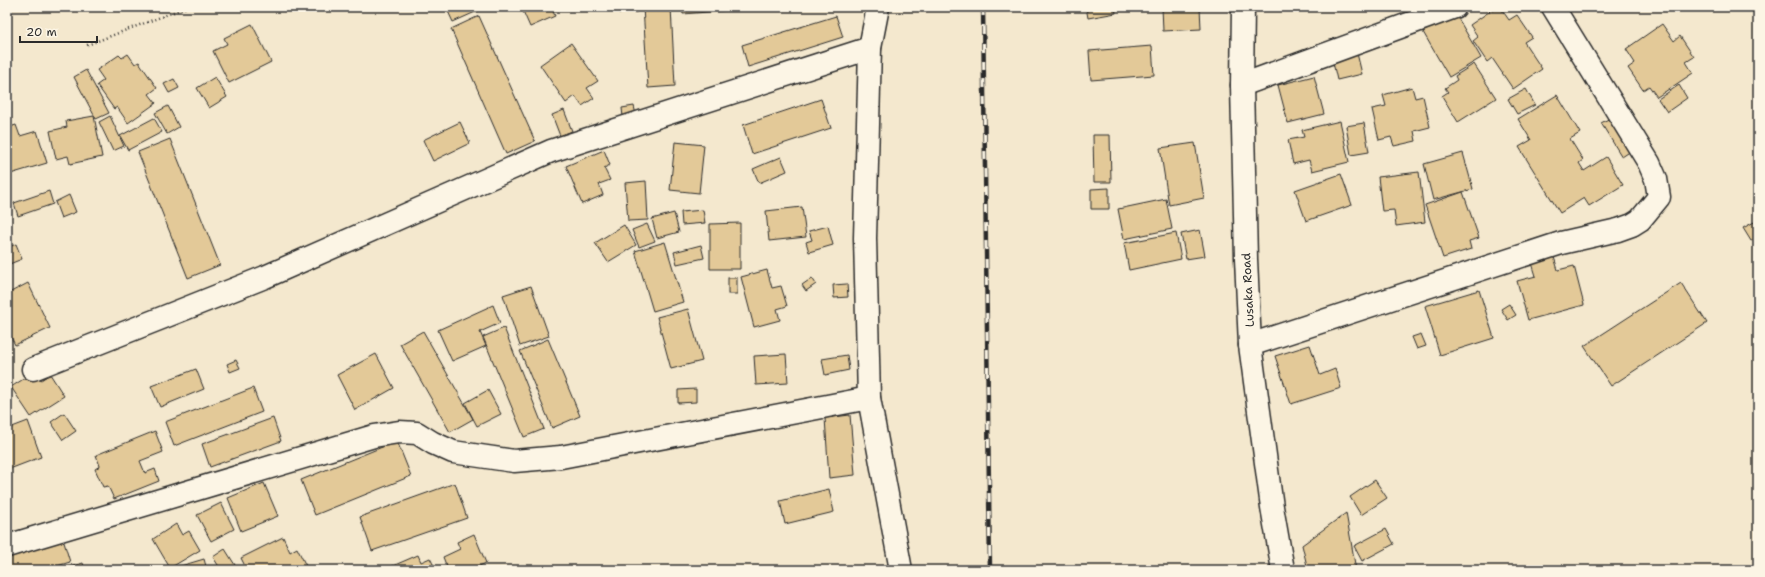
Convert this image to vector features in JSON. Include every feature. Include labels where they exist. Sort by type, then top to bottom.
[{"type":"street","points":[[878,7],[870,48],[865,238],[868,398],[901,570]]},
{"type":"street","name":"Lusaka Road","points":[[1243,7],[1242,85],[1246,259],[1250,345],[1272,507],[1283,570]]},
{"type":"street","points":[[1242,85],[1454,7]]},
{"type":"street","points":[[1250,345],[1560,243],[1618,230],[1632,225],[1640,220],[1659,197],[1656,179],[1649,163],[1553,7]]},
{"type":"street","points":[[33,370],[265,277],[551,151],[870,48]]},
{"type":"street","points":[[7,546],[366,439],[399,432],[417,433],[433,443],[453,452],[514,461],[561,457],[868,398]]},
{"type":"path","points":[[86,45],[187,7]]},
{"type":"building","points":[[446,7],[481,7],[482,9],[453,22]]},
{"type":"building","points":[[532,7],[551,7],[555,16],[530,27],[523,11]]},
{"type":"building","points":[[618,7],[637,7],[637,12],[619,13]]},
{"type":"building","points":[[643,7],[671,7],[675,86],[648,88]]},
{"type":"building","points":[[682,7],[731,7],[732,10],[683,14]]},
{"type":"building","points":[[1086,7],[1115,7],[1116,13],[1088,18]]},
{"type":"building","points":[[1162,7],[1200,7],[1201,29],[1163,31]]},
{"type":"building","points":[[1496,7],[1500,7],[1509,20],[1517,15],[1532,37],[1524,42],[1542,69],[1513,89],[1492,58],[1487,62],[1473,41],[1478,37],[1470,25]]},
{"type":"building","points":[[1455,13],[1481,58],[1449,77],[1423,32]]},
{"type":"building","points":[[479,16],[535,141],[506,154],[451,29]]},
{"type":"building","points":[[836,16],[843,37],[748,67],[742,45]]},
{"type":"building","points":[[252,24],[271,62],[229,83],[213,51],[227,44],[224,38]]},
{"type":"building","points":[[1662,24],[1674,41],[1680,36],[1694,57],[1686,62],[1693,73],[1657,97],[1649,86],[1643,90],[1628,68],[1635,63],[1626,49]]},
{"type":"building","points":[[571,43],[598,81],[587,88],[594,98],[582,106],[575,96],[566,103],[540,65]]},
{"type":"building","points":[[1152,46],[1154,75],[1091,80],[1089,51]]},
{"type":"building","points":[[1356,49],[1362,74],[1337,80],[1331,54]]},
{"type":"building","points":[[128,54],[135,64],[139,62],[157,88],[149,94],[156,103],[128,123],[117,107],[114,109],[97,85],[104,80],[97,70],[119,55],[122,58]]},
{"type":"building","points":[[1474,64],[1496,98],[1458,122],[1442,96],[1448,92],[1445,88],[1457,80],[1455,76]]},
{"type":"building","points":[[86,70],[109,113],[96,119],[74,77]]},
{"type":"building","points":[[1314,76],[1324,114],[1288,123],[1278,85]]},
{"type":"building","points":[[215,77],[227,97],[209,108],[197,88]]},
{"type":"building","points":[[174,79],[179,88],[169,93],[164,84]]},
{"type":"building","points":[[1679,85],[1687,98],[1667,112],[1658,99]]},
{"type":"building","points":[[1412,87],[1415,98],[1423,96],[1430,127],[1414,131],[1416,141],[1394,146],[1391,137],[1379,140],[1372,109],[1386,106],[1383,95]]},
{"type":"building","points":[[1526,89],[1535,105],[1517,114],[1508,99]]},
{"type":"building","points":[[1557,95],[1580,133],[1570,139],[1583,160],[1579,163],[1584,171],[1606,157],[1623,185],[1589,206],[1584,198],[1560,213],[1519,147],[1531,140],[1518,119]]},
{"type":"building","points":[[821,99],[831,128],[752,154],[743,125]]},
{"type":"building","points":[[168,106],[179,127],[167,134],[155,113]]},
{"type":"building","points":[[634,106],[636,115],[623,117],[622,108]]},
{"type":"building","points":[[564,110],[572,131],[560,136],[552,115]]},
{"type":"building","points":[[94,116],[102,157],[70,164],[68,156],[56,159],[50,131],[67,127],[66,121]]},
{"type":"building","points":[[110,116],[124,146],[113,151],[99,122]]},
{"type":"building","points":[[1614,116],[1634,149],[1622,157],[1601,123]]},
{"type":"building","points":[[154,118],[162,132],[128,150],[120,136]]},
{"type":"building","points":[[1340,121],[1349,162],[1312,171],[1309,160],[1293,164],[1288,140],[1304,137],[1302,130]]},
{"type":"building","points":[[460,122],[470,143],[433,161],[423,140]]},
{"type":"building","points":[[1364,123],[1369,152],[1351,155],[1346,126]]},
{"type":"building","points":[[16,125],[20,136],[37,131],[47,163],[7,175],[7,128]]},
{"type":"building","points":[[1093,135],[1110,135],[1111,182],[1094,182]]},
{"type":"building","points":[[170,139],[220,265],[188,278],[138,152]]},
{"type":"building","points":[[675,142],[704,145],[699,193],[670,190]]},
{"type":"building","points":[[1195,143],[1204,198],[1169,205],[1160,148]]},
{"type":"building","points":[[604,150],[610,165],[604,168],[610,180],[599,184],[603,195],[582,204],[566,166]]},
{"type":"building","points":[[1463,153],[1473,189],[1433,200],[1424,164]]},
{"type":"building","points":[[781,157],[787,171],[759,183],[753,169]]},
{"type":"building","points":[[1419,172],[1425,222],[1396,226],[1394,210],[1382,211],[1378,177]]},
{"type":"building","points":[[1341,174],[1352,205],[1306,221],[1295,190]]},
{"type":"building","points":[[646,181],[648,220],[628,221],[625,183]]},
{"type":"building","points":[[1109,188],[1109,209],[1091,209],[1091,189]]},
{"type":"building","points":[[49,191],[53,204],[18,216],[14,203]]},
{"type":"building","points":[[1463,192],[1479,238],[1469,241],[1471,249],[1443,258],[1425,205]]},
{"type":"building","points":[[69,195],[76,212],[61,218],[55,202]]},
{"type":"building","points":[[1166,199],[1172,229],[1124,239],[1118,209]]},
{"type":"building","points":[[802,207],[806,237],[769,241],[766,211]]},
{"type":"building","points":[[703,210],[705,223],[682,225],[681,212]]},
{"type":"building","points":[[674,213],[679,232],[657,238],[652,219]]},
{"type":"building","points":[[1758,220],[1758,238],[1751,241],[1743,228]]},
{"type":"building","points":[[740,223],[740,269],[710,269],[710,224]]},
{"type":"building","points":[[647,224],[655,241],[639,247],[632,230]]},
{"type":"building","points":[[624,225],[636,245],[608,262],[595,243]]},
{"type":"building","points":[[828,226],[833,245],[809,252],[806,242],[812,240],[809,231]]},
{"type":"building","points":[[1200,230],[1205,256],[1186,259],[1181,234]]},
{"type":"building","points":[[1176,233],[1181,259],[1129,270],[1124,243]]},
{"type":"building","points":[[665,242],[683,302],[653,311],[635,251]]},
{"type":"building","points":[[16,244],[22,259],[7,265],[7,248]]},
{"type":"building","points":[[701,245],[704,258],[677,264],[674,252]]},
{"type":"building","points":[[1554,257],[1558,270],[1574,266],[1584,305],[1528,320],[1517,281],[1536,276],[1532,263]]},
{"type":"building","points":[[767,270],[772,288],[781,286],[787,306],[777,309],[780,320],[754,327],[741,277]]},
{"type":"building","points":[[728,278],[737,278],[737,294],[728,294]]},
{"type":"building","points":[[812,278],[816,284],[806,291],[802,285]]},
{"type":"building","points":[[28,283],[50,328],[15,345],[7,329],[7,294]]},
{"type":"building","points":[[1681,283],[1707,323],[1611,386],[1584,346]]},
{"type":"building","points":[[847,284],[848,297],[834,298],[833,285]]},
{"type":"building","points":[[531,286],[549,336],[520,346],[503,295]]},
{"type":"building","points":[[1479,290],[1494,338],[1440,355],[1425,306]]},
{"type":"building","points":[[1509,304],[1516,315],[1508,320],[1501,309]]},
{"type":"building","points":[[493,305],[500,323],[480,332],[486,346],[452,361],[438,330]]},
{"type":"building","points":[[688,309],[702,361],[671,369],[657,317]]},
{"type":"building","points":[[504,328],[544,429],[524,437],[483,337]]},
{"type":"building","points":[[423,331],[473,419],[450,432],[400,344]]},
{"type":"building","points":[[1421,334],[1426,346],[1417,349],[1412,337]]},
{"type":"building","points":[[548,339],[580,416],[552,428],[520,351]]},
{"type":"building","points":[[1310,345],[1320,375],[1335,369],[1341,388],[1291,404],[1275,356]]},
{"type":"building","points":[[376,354],[394,388],[355,410],[337,375]]},
{"type":"building","points":[[786,354],[788,383],[756,385],[754,356]]},
{"type":"building","points":[[847,355],[849,370],[825,375],[822,359]]},
{"type":"building","points":[[236,360],[240,368],[230,372],[227,364]]},
{"type":"building","points":[[196,369],[204,389],[160,407],[151,386]]},
{"type":"building","points":[[36,371],[41,380],[50,374],[64,396],[31,417],[11,387]]},
{"type":"building","points":[[253,388],[262,412],[174,446],[165,422]]},
{"type":"building","points":[[696,389],[696,402],[678,403],[678,390]]},
{"type":"building","points":[[488,390],[501,414],[477,426],[465,403]]},
{"type":"building","points":[[64,413],[76,431],[63,440],[51,422]]},
{"type":"building","points":[[850,415],[855,475],[829,478],[825,418]]},
{"type":"building","points":[[273,418],[281,441],[210,467],[202,444]]},
{"type":"building","points":[[28,421],[41,457],[7,470],[7,429]]},
{"type":"building","points":[[155,431],[163,452],[140,461],[145,473],[155,469],[159,481],[114,499],[108,486],[103,487],[95,469],[100,466],[96,455]]},
{"type":"building","points":[[397,441],[411,476],[315,515],[301,480]]},
{"type":"building","points":[[1375,480],[1387,498],[1361,515],[1350,497]]},
{"type":"building","points":[[264,483],[278,516],[241,531],[228,498]]},
{"type":"building","points":[[455,483],[467,518],[372,551],[360,517]]},
{"type":"building","points":[[829,489],[834,512],[785,524],[780,501]]},
{"type":"building","points":[[221,503],[234,529],[211,541],[197,515]]},
{"type":"building","points":[[1346,513],[1356,570],[1308,570],[1302,545]]},
{"type":"building","points":[[176,524],[182,535],[189,531],[200,550],[170,568],[153,539]]},
{"type":"building","points":[[1386,529],[1394,544],[1362,561],[1354,546]]},
{"type":"building","points":[[474,534],[486,563],[470,570],[448,570],[443,557],[460,549],[457,542]]},
{"type":"building","points":[[283,537],[290,552],[297,548],[308,570],[247,570],[241,558]]},
{"type":"building","points":[[63,539],[70,562],[44,570],[7,570],[7,555]]},
{"type":"building","points":[[225,549],[235,565],[227,570],[221,570],[213,557]]},
{"type":"building","points":[[418,555],[421,562],[430,558],[436,570],[389,570],[388,568]]},
{"type":"building","points":[[204,559],[207,570],[175,570],[174,568]]},
{"type":"building","points":[[83,563],[85,570],[59,570]]},
{"type":"railway","points":[[983,7],[990,570]]}]
